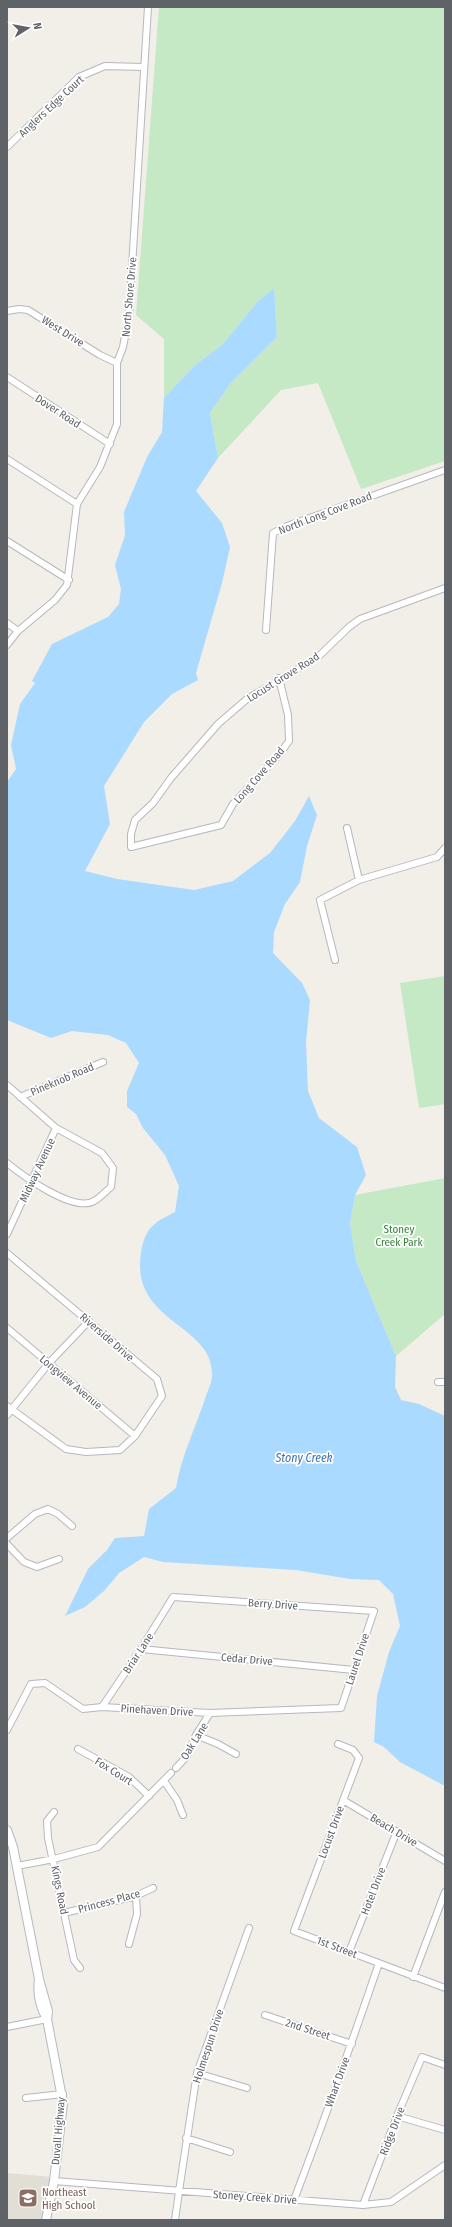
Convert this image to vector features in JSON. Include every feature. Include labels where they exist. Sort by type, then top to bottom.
[{"type":"street","name":"North Shore Drive","points":[[7,645],[18,630],[61,594],[69,580],[77,504],[100,467],[110,444],[116,424],[118,410],[117,363],[123,347],[129,316],[148,7]]},
{"type":"street","name":"Anglers Edge Court","points":[[7,147],[79,77],[105,66],[144,67]]},
{"type":"street","name":"West Drive","points":[[7,311],[19,309],[28,310],[100,355],[117,363]]},
{"type":"street","name":"Dover Road","points":[[7,377],[110,444]]},
{"type":"street","points":[[7,459],[77,504]]},
{"type":"street","name":"North Long Cove Road","points":[[266,630],[273,533],[283,527],[445,470]]},
{"type":"street","points":[[7,541],[69,580]]},
{"type":"street","name":"Locust Grove Road","points":[[131,847],[131,834],[135,820],[153,803],[193,752],[218,724],[247,699],[279,678],[318,657],[349,627],[360,619],[445,588]]},
{"type":"street","points":[[7,623],[18,630]]},
{"type":"street","name":"Long Cove Road","points":[[131,847],[221,825],[233,804],[279,755],[288,740],[288,714],[279,678]]},
{"type":"street","points":[[347,828],[359,880]]},
{"type":"street","points":[[335,960],[320,900],[359,880],[437,857],[445,848]]},
{"type":"street","name":"Pineknob Road","points":[[20,1096],[103,1062]]},
{"type":"street","points":[[7,1085],[56,1128],[102,1153],[113,1168],[111,1187],[94,1202],[78,1204],[32,1183],[7,1163]]},
{"type":"street","name":"Midway Avenue","points":[[7,1234],[32,1183],[56,1128]]},
{"type":"street","name":"Riverside Drive","points":[[7,1253],[157,1379],[162,1396],[135,1436]]},
{"type":"street","points":[[89,1321],[49,1363],[8,1410],[66,1449],[86,1452],[120,1450],[135,1436]]},
{"type":"street","name":"Longview Avenue","points":[[7,1328],[135,1436]]},
{"type":"street","points":[[438,1382],[445,1382]]},
{"type":"street","points":[[7,1538],[35,1514],[48,1509],[58,1514],[72,1526]]},
{"type":"street","points":[[7,1544],[24,1562],[37,1567],[59,1559]]},
{"type":"street","name":"Berry Drive","points":[[173,1597],[374,1611]]},
{"type":"street","name":"Briar Lane","points":[[102,1707],[141,1649],[173,1597]]},
{"type":"street","name":"Laurel Drive","points":[[341,1708],[374,1611]]},
{"type":"street","name":"Cedar Drive","points":[[141,1649],[354,1670]]},
{"type":"street","name":"Pinehaven Drive","points":[[7,1730],[31,1684],[45,1683],[83,1709],[102,1707],[210,1713],[341,1708]]},
{"type":"street","name":"Oak Lane","points":[[176,1768],[187,1756],[196,1735],[210,1713]]},
{"type":"street","points":[[196,1735],[218,1744],[236,1754]]},
{"type":"street","name":"Locust Drive","points":[[294,1931],[359,1758],[353,1750],[338,1744]]},
{"type":"street","name":"Fox Court","points":[[78,1749],[129,1777],[149,1796]]},
{"type":"street","points":[[17,1866],[54,1859],[98,1847],[171,1773]]},
{"type":"street","points":[[164,1781],[177,1800],[183,1815]]},
{"type":"street","name":"Beach Drive","points":[[343,1800],[445,1861]]},
{"type":"street","name":"Kings Road","points":[[54,1812],[47,1821],[48,1838],[54,1859],[74,1960],[80,1968]]},
{"type":"street","name":"Duvall Highway","points":[[7,1830],[17,1866],[39,1979],[38,1987],[42,2011],[47,2019],[62,2094],[54,2181],[46,2220]]},
{"type":"street","name":"Hotel Drive","points":[[349,1952],[397,1831]]},
{"type":"street","name":"Princess Place","points":[[64,1913],[136,1896],[153,1888]]},
{"type":"street","points":[[414,1977],[445,1892]]},
{"type":"street","points":[[129,1944],[137,1914],[136,1896]]},
{"type":"street","name":"Holmespun Drive","points":[[175,2220],[186,2138],[197,2073],[249,1928]]},
{"type":"street","name":"1st Street","points":[[294,1931],[445,1988]]},
{"type":"street","name":"Wharf Drive","points":[[294,2200],[339,2073],[352,2044],[379,1963]]},
{"type":"street","name":"2nd Street","points":[[265,2015],[352,2044]]},
{"type":"street","points":[[7,2027],[47,2019]]},
{"type":"street","name":"Ridge Drive","points":[[363,2205],[397,2116],[422,2057],[445,2065]]},
{"type":"street","points":[[197,2073],[247,2088]]},
{"type":"street","points":[[26,2098],[62,2094]]},
{"type":"street","points":[[397,2116],[445,2130]]},
{"type":"street","points":[[186,2138],[230,2152]]},
{"type":"street","name":"Stoney Creek Drive","points":[[54,2181],[179,2192],[363,2205],[391,2202],[445,2165]]},
{"type":"shaded area","name":"Northeast High School","points":[[7,2173],[53,2177],[44,2220],[7,2220]]},
{"type":"green space","points":[[159,7],[445,7],[445,461],[361,489],[318,383],[281,390],[218,458],[210,413],[230,384],[277,337],[274,288],[258,301],[222,345],[194,366],[164,398],[164,339],[136,315]]},
{"type":"green space","points":[[445,976],[445,1104],[419,1108],[400,983]]},
{"type":"green space","name":"Stoney Creek Park","points":[[445,1178],[445,1314],[396,1356],[356,1261],[350,1223],[355,1195]]},
{"type":"water","name":"Stony Creek","points":[[274,288],[277,337],[230,384],[210,413],[218,458],[196,491],[222,523],[230,547],[222,583],[196,673],[198,680],[172,694],[144,722],[104,786],[110,824],[85,871],[117,879],[194,890],[233,881],[270,853],[295,821],[309,796],[317,815],[307,846],[300,882],[285,904],[274,932],[273,953],[302,983],[310,1000],[306,1042],[308,1091],[319,1118],[357,1147],[366,1175],[355,1195],[350,1223],[356,1261],[396,1356],[395,1387],[401,1400],[419,1404],[445,1416],[445,1786],[400,1762],[384,1747],[374,1742],[377,1696],[389,1652],[400,1626],[393,1594],[379,1580],[350,1579],[296,1570],[163,1562],[144,1557],[119,1573],[104,1591],[85,1607],[65,1616],[88,1569],[107,1550],[115,1538],[144,1536],[149,1509],[176,1488],[181,1464],[210,1385],[212,1373],[208,1357],[199,1343],[159,1308],[147,1294],[141,1276],[141,1253],[145,1238],[151,1227],[175,1212],[179,1186],[165,1155],[143,1128],[136,1114],[127,1107],[127,1091],[139,1063],[126,1043],[108,1035],[72,1031],[51,1038],[7,1020],[7,782],[16,769],[11,745],[20,704],[35,683],[32,681],[52,644],[108,617],[119,604],[121,589],[115,565],[125,535],[124,512],[147,457],[162,432],[164,398],[194,366],[222,345],[258,301]]},
{"type":"place","name":"Northeast High School","points":[[28,2198]]}]
